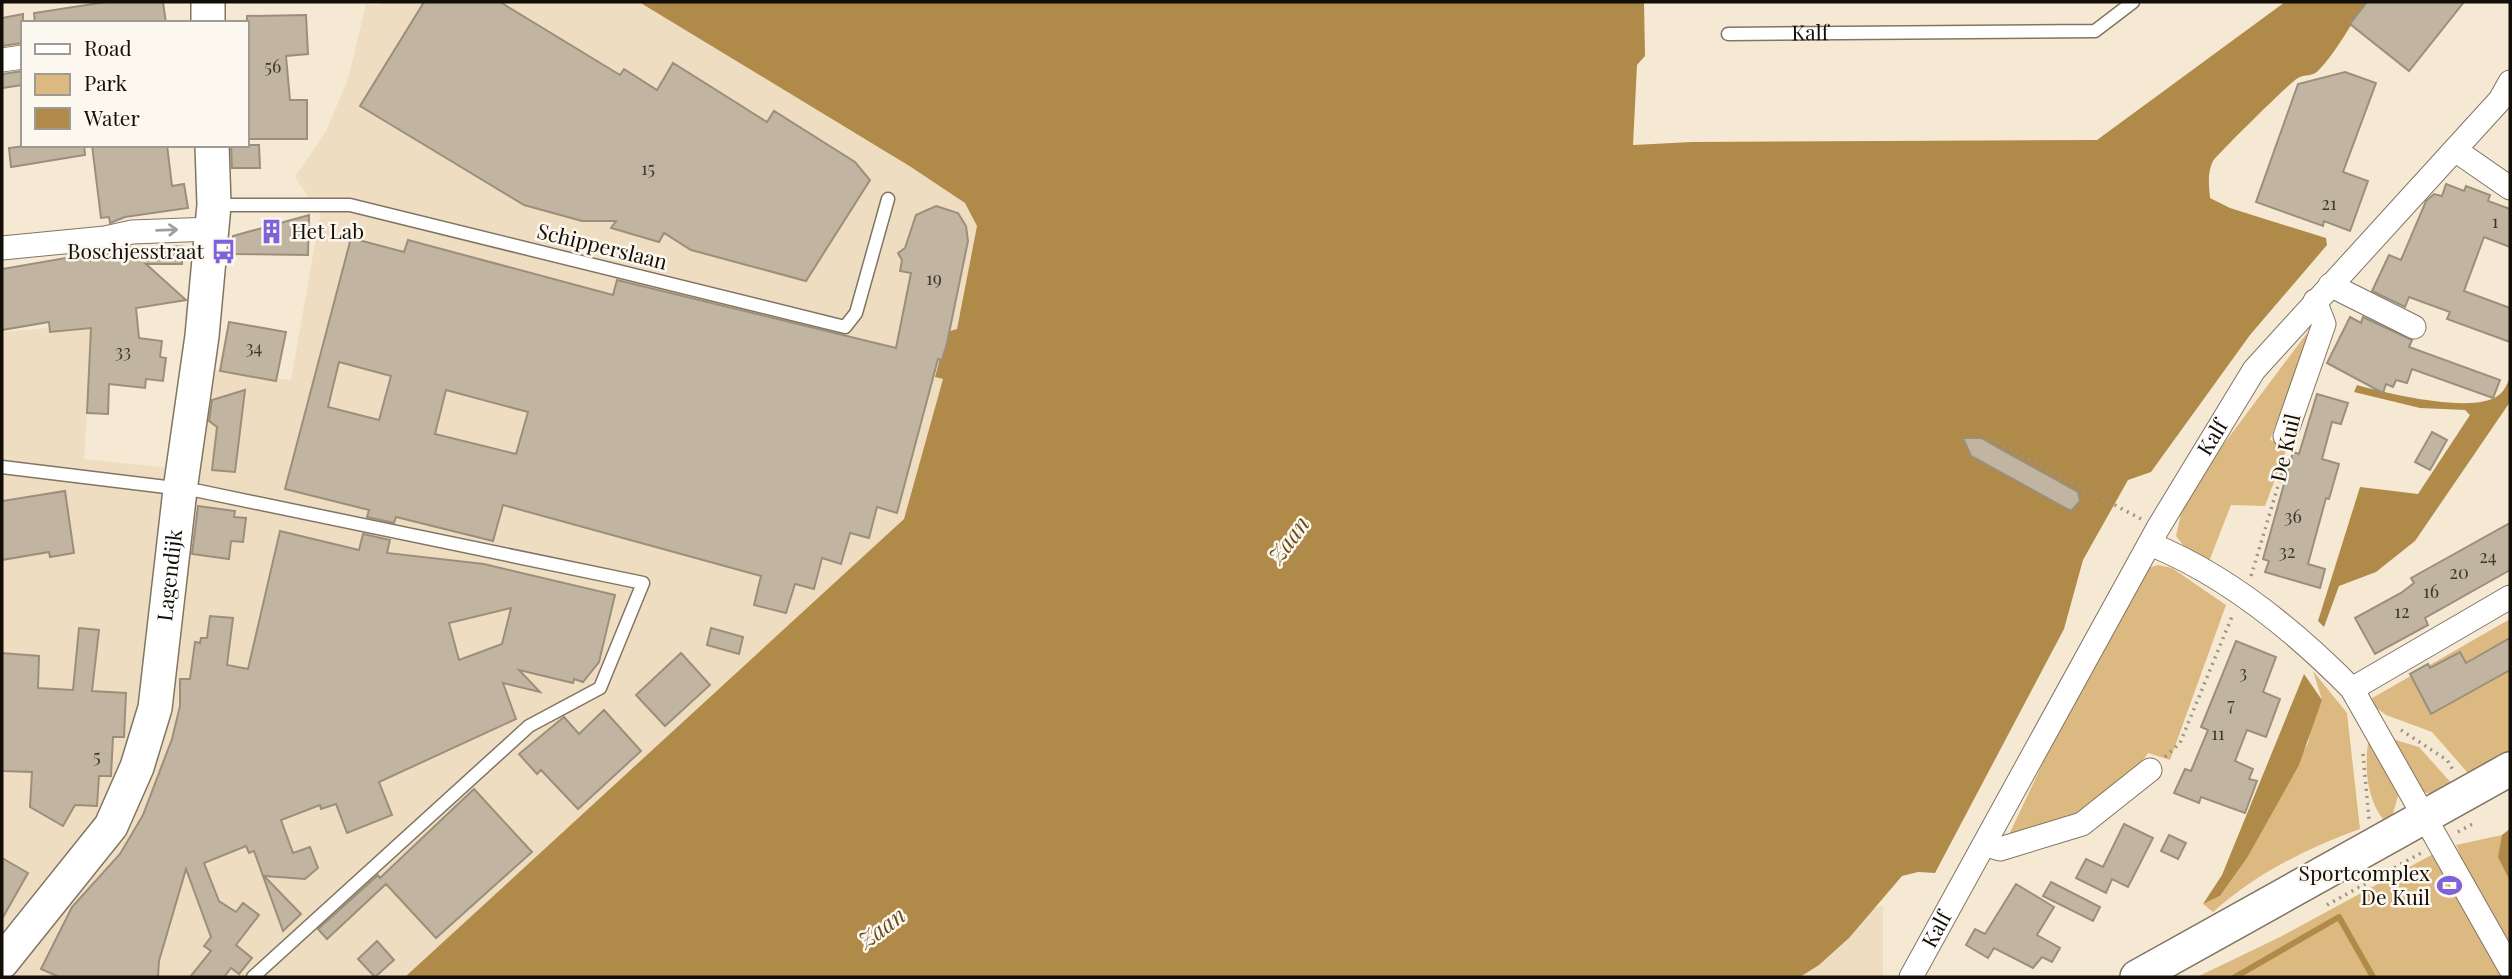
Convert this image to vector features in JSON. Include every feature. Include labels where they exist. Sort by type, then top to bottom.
[{"type":"street","points":[[208,2],[208,21]]},
{"type":"street","points":[[2,60],[21,57]]},
{"type":"street","name":"Kalf","points":[[1911,977],[2154,536],[2254,370],[2500,100],[2510,82]]},
{"type":"street","name":"Lagendijk","points":[[2,962],[111,826],[137,767],[155,708],[180,490],[202,336],[213,217],[212,147]]},
{"type":"street","points":[[2455,150],[2510,188]]},
{"type":"street","points":[[2,248],[105,238],[213,217]]},
{"type":"street","points":[[2323,293],[2414,327]]},
{"type":"street","name":"De Kuil","points":[[2285,436],[2324,324],[2323,293]]},
{"type":"street","points":[[2154,536],[2244,596],[2315,651],[2352,689],[2510,968]]},
{"type":"street","points":[[2352,689],[2510,597]]},
{"type":"street","points":[[2137,977],[2387,855],[2475,806],[2510,769]]},
{"type":"street","points":[[1986,845],[2000,849],[2082,824],[2150,770]]},
{"type":"lane","name":"Kalf","points":[[1728,34],[2095,31],[2133,2]]},
{"type":"lane","name":"Schipperslaan","points":[[213,217],[350,205],[845,327],[856,313],[888,199]]},
{"type":"lane","points":[[2,467],[180,490],[643,583],[600,688],[529,726],[253,977]]},
{"type":"path","name":"De Kuil","points":[[2150,770],[2180,743],[2233,612],[2244,596],[2290,445],[2285,436]]},
{"type":"path","points":[[1991,439],[2154,536]]},
{"type":"path","points":[[2363,711],[2391,723],[2447,760],[2475,806],[2387,855],[2369,818],[2363,753]]},
{"type":"shaded area","points":[[381,2],[639,2],[911,167],[965,203],[977,226],[957,329],[936,377],[943,379],[904,519],[405,977],[2,977],[2,332],[93,324],[84,459],[199,471],[215,370],[291,380],[320,215],[295,177],[326,131],[348,79],[366,4],[380,5]]},
{"type":"shaded area","points":[[1883,905],[1883,977],[1704,977]]},
{"type":"green space","points":[[2307,333],[2306,343],[2270,440],[2288,445],[2265,506],[2231,505],[2208,564],[2186,549],[2176,536],[2182,509],[2220,449]]},
{"type":"green space","points":[[2158,565],[2172,568],[2226,605],[2170,760],[2148,753],[2135,772],[2088,814],[2005,843],[2058,731],[2148,568]]},
{"type":"green space","points":[[2510,619],[2510,756],[2475,775],[2467,772],[2432,732],[2386,715],[2367,701]]},
{"type":"green space","points":[[2313,671],[2347,713],[2360,829],[2282,863],[2247,885],[2213,912],[2203,904],[2220,896],[2247,858],[2308,743],[2312,722],[2322,700]]},
{"type":"green space","points":[[2369,737],[2398,796],[2392,817],[2385,821],[2370,792],[2367,758]]},
{"type":"green space","points":[[2386,737],[2419,747],[2454,786],[2435,795],[2419,791]]},
{"type":"green space","name":"Sportcomplex De Kuil","points":[[2510,829],[2510,977],[2197,977],[2280,937],[2435,853],[2439,861],[2459,852],[2456,845],[2502,835]]},
{"type":"water","name":"Zaan","points":[[639,2],[1644,2],[1645,56],[1637,65],[1633,145],[1692,142],[2097,140],[2285,2],[2367,2],[2318,71],[2298,78],[2282,91],[2213,161],[2210,170],[2210,198],[2230,208],[2326,238],[2327,245],[2250,335],[2151,472],[2128,480],[2083,560],[2064,629],[1935,873],[1918,872],[1902,876],[1849,938],[1819,965],[1800,977],[405,977],[904,519],[943,379],[935,377],[947,332],[957,329],[977,226],[965,203],[911,167]]},
{"type":"water","points":[[2510,376],[2510,402],[2415,541],[2376,572],[2339,586],[2324,627],[2318,621],[2360,487],[2418,494],[2470,415],[2465,410],[2420,408],[2354,392],[2357,385],[2430,401],[2470,403],[2487,401],[2499,395]]},
{"type":"water","points":[[2304,674],[2322,700],[2299,765],[2247,858],[2220,896],[2203,904],[2222,875]]},
{"type":"water","points":[[2510,829],[2510,881],[2498,857],[2502,835]]},
{"type":"building","points":[[106,2],[163,2],[166,21],[35,21],[34,13]]},
{"type":"building","points":[[424,2],[500,2],[620,75],[624,69],[657,90],[673,63],[767,122],[774,111],[855,162],[870,180],[806,281],[691,250],[664,233],[659,242],[611,228],[616,221],[582,221],[524,205],[360,106]]},
{"type":"building","points":[[2367,2],[2464,2],[2409,71],[2350,24]]},
{"type":"building","points":[[23,14],[21,43],[2,46],[2,18]]},
{"type":"building","points":[[306,15],[308,54],[286,56],[290,100],[307,100],[307,139],[248,139],[247,16]]},
{"type":"building","points":[[21,71],[21,85],[2,88],[2,74]]},
{"type":"building","points":[[2345,72],[2376,83],[2343,172],[2368,181],[2350,231],[2324,221],[2323,226],[2256,202],[2298,84]]},
{"type":"building","points":[[259,145],[260,168],[232,168],[231,147]]},
{"type":"building","points":[[84,147],[85,155],[11,167],[9,148]]},
{"type":"building","points":[[92,147],[167,147],[172,186],[184,184],[188,208],[125,217],[110,223],[109,217],[101,218]]},
{"type":"building","points":[[2446,184],[2464,191],[2466,186],[2490,195],[2488,201],[2510,209],[2510,247],[2484,237],[2464,291],[2510,308],[2510,342],[2447,319],[2450,312],[2409,297],[2405,307],[2372,291],[2389,255],[2401,260],[2426,201],[2434,194],[2442,196]]},
{"type":"building","points":[[936,206],[958,213],[966,226],[968,241],[947,343],[942,360],[938,359],[897,513],[877,507],[869,538],[850,533],[841,564],[822,558],[814,589],[795,584],[786,613],[754,605],[761,576],[503,505],[493,541],[396,517],[394,523],[367,517],[369,510],[285,489],[351,238],[404,252],[408,240],[613,295],[617,280],[896,348],[911,273],[900,271],[902,260],[898,253],[905,248],[916,215]],"holes":[[[339,362],[391,376],[379,420],[328,407]],[[446,390],[528,412],[516,454],[435,434]]]},
{"type":"building","name":"Het Lab","points":[[309,215],[308,255],[233,254],[233,236]]},
{"type":"building","points":[[182,246],[182,264],[146,264],[186,300],[136,308],[139,338],[162,341],[160,357],[166,358],[163,381],[146,379],[145,388],[109,384],[108,414],[87,413],[91,328],[50,332],[49,322],[2,330],[2,269],[130,247],[130,250]]},
{"type":"building","points":[[2350,317],[2361,323],[2363,317],[2412,340],[2409,347],[2500,380],[2493,398],[2412,369],[2407,383],[2396,380],[2393,387],[2386,384],[2383,393],[2327,363]]},
{"type":"building","points":[[229,322],[286,332],[276,381],[220,371]]},
{"type":"building","points":[[245,390],[235,472],[212,470],[217,427],[209,421],[212,400]]},
{"type":"building","points":[[2317,394],[2348,403],[2341,424],[2332,422],[2322,459],[2339,464],[2329,499],[2326,498],[2308,564],[2325,569],[2320,588],[2265,572],[2269,561],[2263,559],[2293,452],[2299,454]]},
{"type":"building","points":[[2432,432],[2447,440],[2430,470],[2415,462]]},
{"type":"building","points":[[1963,438],[1981,438],[2078,492],[2080,501],[2071,511],[1971,456]]},
{"type":"building","points":[[65,491],[74,553],[50,557],[49,552],[2,560],[2,501]]},
{"type":"building","points":[[198,506],[235,511],[234,517],[246,518],[243,542],[231,541],[229,559],[192,554]]},
{"type":"building","points":[[2510,523],[2510,570],[2425,618],[2428,625],[2375,654],[2355,618],[2401,593],[2414,583],[2411,578]]},
{"type":"building","points":[[280,531],[359,550],[363,534],[390,540],[387,553],[484,564],[615,595],[599,662],[583,682],[574,679],[573,683],[519,670],[540,692],[503,683],[516,719],[379,782],[392,815],[347,833],[336,804],[321,809],[320,805],[281,820],[293,853],[310,847],[318,868],[305,879],[264,876],[301,914],[283,931],[254,851],[249,853],[246,846],[204,863],[219,901],[236,912],[243,903],[259,915],[236,945],[252,958],[239,974],[231,968],[224,977],[190,977],[211,951],[204,946],[211,937],[186,869],[159,961],[158,977],[59,977],[41,969],[72,907],[120,854],[143,815],[172,739],[180,706],[180,679],[190,679],[195,642],[200,643],[201,638],[207,638],[210,616],[233,618],[227,665],[248,669]],"holes":[[[511,608],[502,644],[459,660],[449,623]]]},
{"type":"building","points":[[79,628],[99,630],[92,691],[126,693],[124,737],[113,737],[111,776],[99,776],[97,806],[75,805],[63,826],[30,807],[32,772],[2,771],[2,653],[39,656],[38,688],[73,690]]},
{"type":"building","points":[[711,628],[743,637],[739,654],[707,645]]},
{"type":"building","points":[[2510,638],[2510,670],[2431,714],[2410,674],[2428,664],[2430,668],[2460,652],[2466,663]]},
{"type":"building","points":[[2236,641],[2276,657],[2263,692],[2280,699],[2266,737],[2247,730],[2235,761],[2253,769],[2249,779],[2257,781],[2245,813],[2201,797],[2199,803],[2174,793],[2185,769],[2191,771],[2208,730],[2201,727]]},
{"type":"building","points":[[681,653],[710,685],[665,726],[636,695]]},
{"type":"building","points":[[604,710],[641,751],[578,809],[541,770],[537,774],[519,754],[564,717],[579,734]]},
{"type":"building","points":[[474,789],[532,852],[436,938],[386,884],[327,939],[318,929],[378,875],[380,878]]},
{"type":"building","points":[[2124,824],[2153,838],[2128,887],[2112,879],[2106,893],[2076,878],[2086,859],[2103,867]]},
{"type":"building","points":[[2169,835],[2186,843],[2178,859],[2161,851]]},
{"type":"building","points":[[2,858],[28,873],[2,919]]},
{"type":"building","points":[[2051,882],[2100,907],[2093,921],[2043,896]]},
{"type":"building","points":[[2016,884],[2054,907],[2037,935],[2060,948],[2052,962],[2042,957],[2033,968],[1994,948],[1988,958],[1966,945],[1975,929],[1985,934]]},
{"type":"building","points":[[377,941],[394,960],[375,977],[358,959]]},
{"type":"waterway","points":[[2235,977],[2339,917],[2373,977]]},
{"type":"place","name":"Het Lab","points":[[271,232]]},
{"type":"place","name":"Boschjesstraat","points":[[224,252]]},
{"type":"place","name":"Sportcomplex De Kuil","points":[[2450,886]]}]
